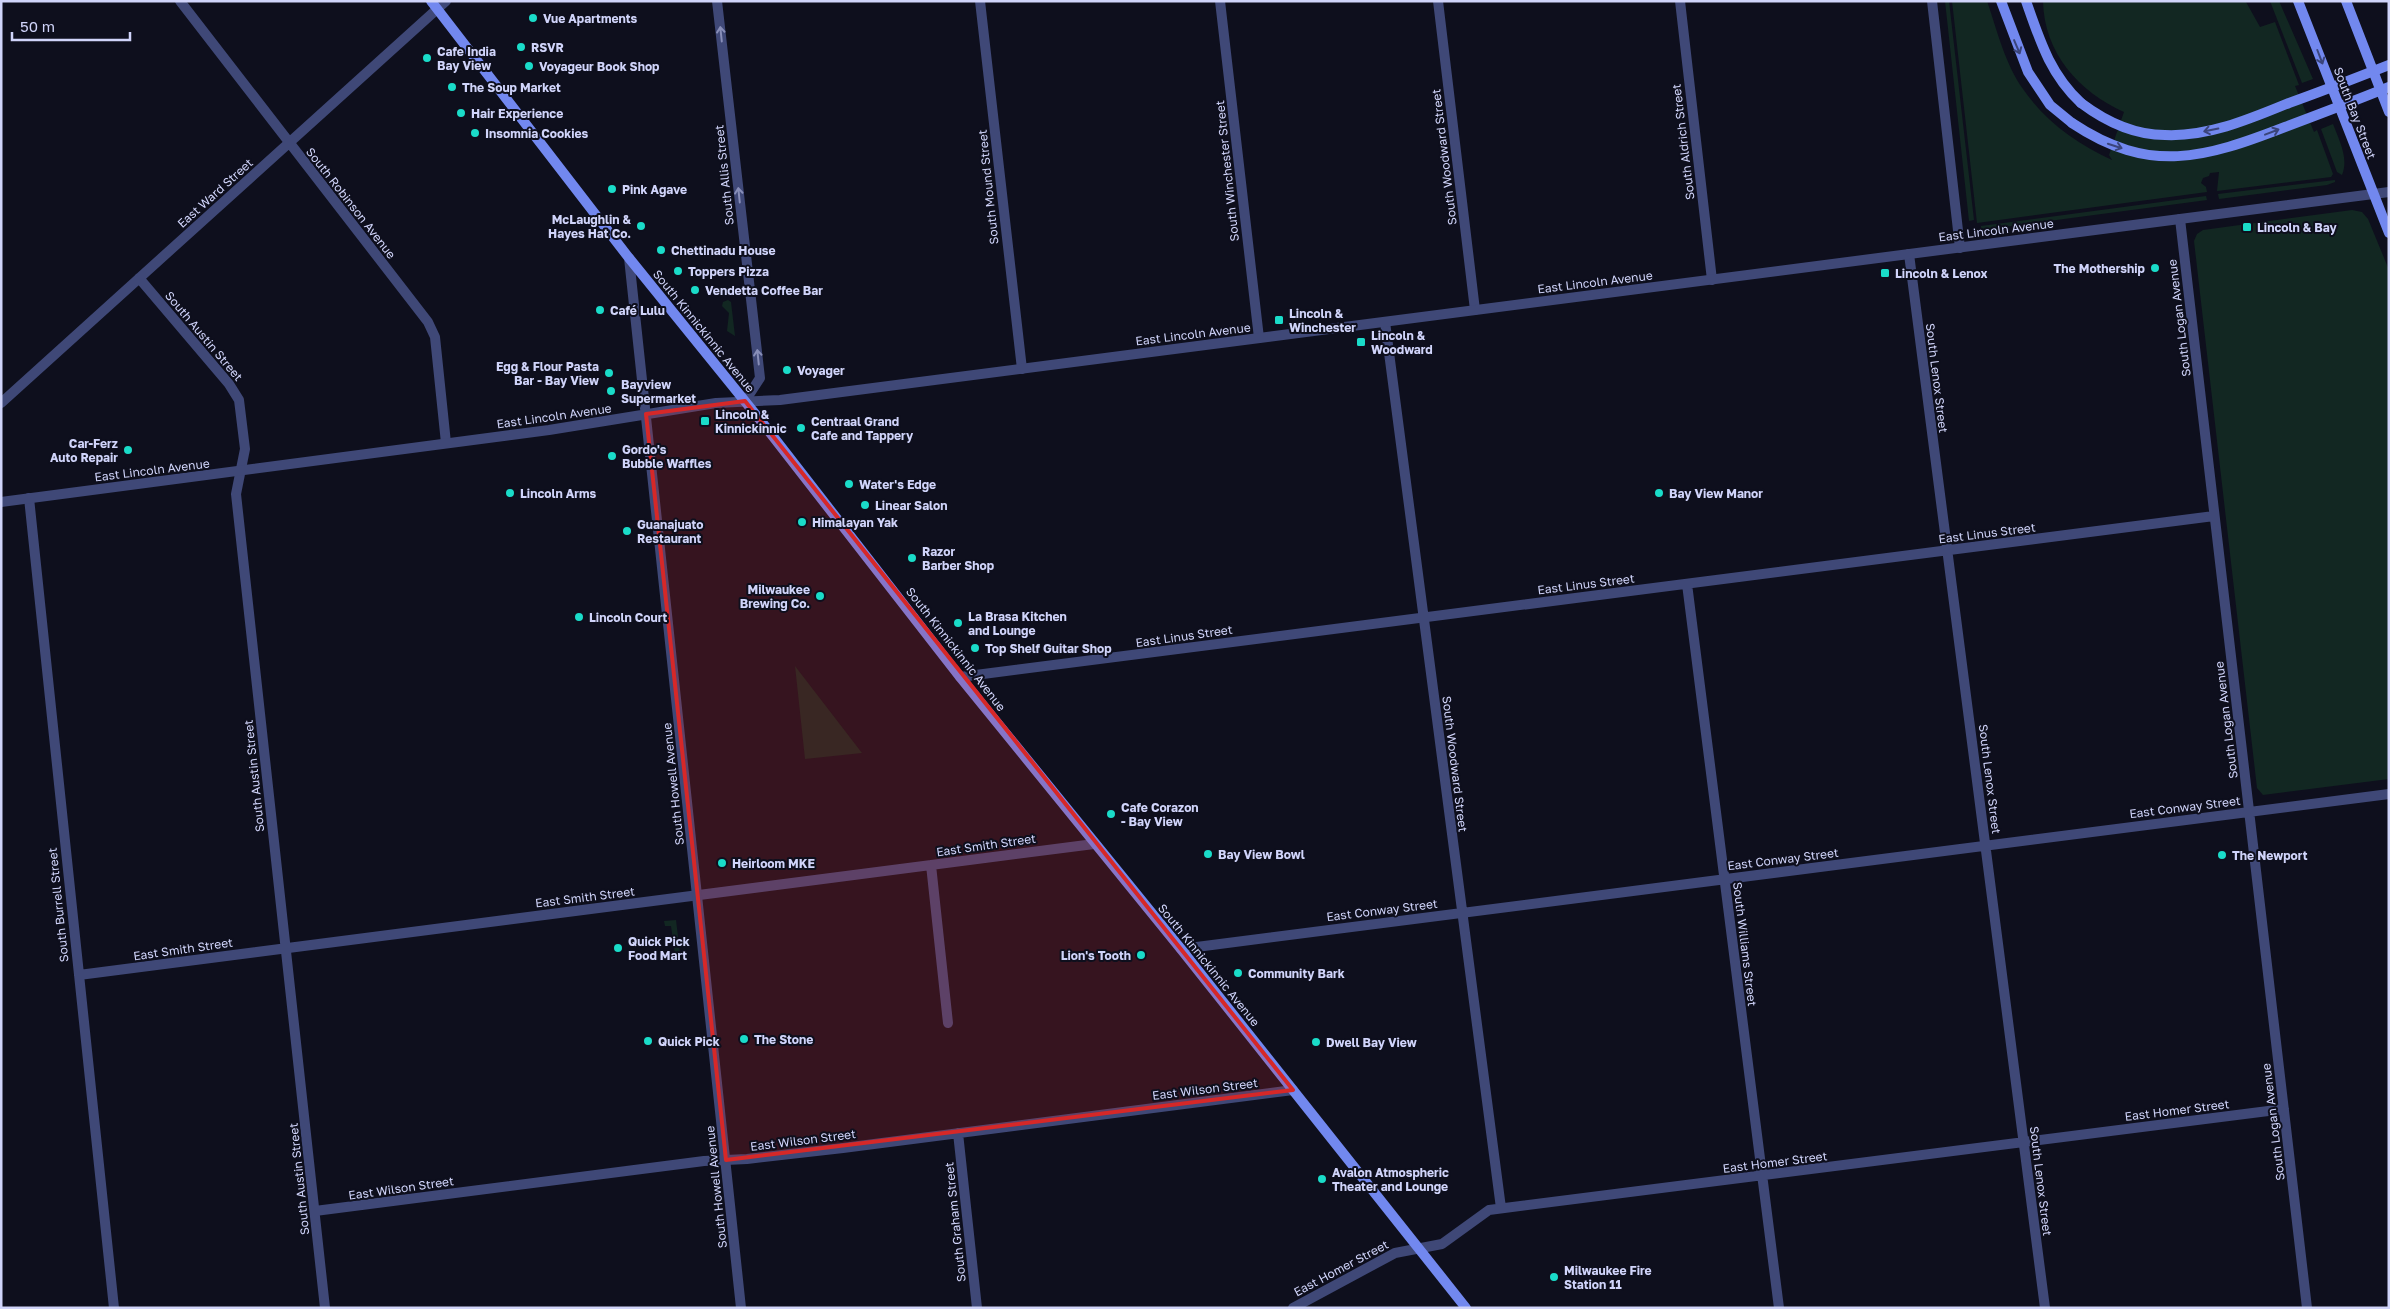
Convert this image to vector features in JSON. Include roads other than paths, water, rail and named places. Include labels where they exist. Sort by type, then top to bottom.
[{"type":"main road","points":[[2000,1],[2028,72],[2050,105],[2072,123],[2111,145],[2145,155],[2178,157],[2207,154],[2237,146],[2389,87]]},
{"type":"main road","points":[[2026,1],[2034,26],[2055,73],[2081,103],[2118,124],[2144,133],[2165,135],[2191,134],[2220,128],[2253,118],[2389,65]]},
{"type":"main road","points":[[2033,1],[2034,26]]},
{"type":"main road","name":"South Bay Street","points":[[2298,1],[2389,233]]},
{"type":"main road","points":[[2346,1],[2389,112]]},
{"type":"main road","name":"South Kinnickinnic Avenue","points":[[434,5],[628,258],[745,401],[960,677],[1094,844],[1182,949],[1466,1308]]},
{"type":"street","name":"South Robinson Avenue","points":[[180,1],[288,144],[428,322],[435,337],[446,444]]},
{"type":"street","name":"East Ward Street","points":[[1,403],[288,144],[434,5],[446,1]]},
{"type":"street","name":"South Allis Street","points":[[717,1],[760,378],[745,401]]},
{"type":"street","name":"South Mound Street","points":[[980,1],[1022,369]]},
{"type":"street","name":"South Winchester Street","points":[[1220,1],[1259,338]]},
{"type":"street","name":"South Woodward Street","points":[[1438,1],[1475,310]]},
{"type":"street","name":"South Aldrich Street","points":[[1680,1],[1712,280]]},
{"type":"street","points":[[1932,1],[1960,248]]},
{"type":"street","name":"East Lincoln Avenue","points":[[1,502],[446,444],[716,403],[780,400],[2389,192]]},
{"type":"street","name":"South Logan Avenue","points":[[2180,219],[2307,1308]]},
{"type":"street","name":"South Lenox Street","points":[[1909,254],[2045,1308]]},
{"type":"street","name":"South Howell Avenue","points":[[628,258],[742,1308]]},
{"type":"street","name":"South Austin Street","points":[[140,278],[229,384],[239,400],[245,449],[236,494],[324,1308]]},
{"type":"street","name":"South Woodward Street","points":[[1385,322],[1501,1208]]},
{"type":"street","name":"South Burrell Street","points":[[28,498],[114,1308]]},
{"type":"street","name":"East Linus Street","points":[[960,677],[2214,516]]},
{"type":"street","name":"South Williams Street","points":[[1686,584],[1778,1308]]},
{"type":"street","name":"East Conway Street","points":[[1182,949],[2389,794]]},
{"type":"street","name":"East Smith Street","points":[[78,975],[1094,844]]},
{"type":"street","points":[[931,865],[948,1023]]},
{"type":"street","name":"East Wilson Street","points":[[315,1211],[704,1161],[958,1133],[1293,1090]]},
{"type":"street","name":"East Homer Street","points":[[1293,1308],[1394,1252],[1442,1244],[1489,1210],[2284,1109]]},
{"type":"street","name":"South Graham Street","points":[[958,1133],[977,1308]]},
{"type":"place","name":"Vue Apartments","points":[[533,18]]},
{"type":"place","name":"RSVR","points":[[521,47]]},
{"type":"place","name":"Cafe India Bay View","points":[[427,58]]},
{"type":"place","name":"Voyageur Book Shop","points":[[529,66]]},
{"type":"place","name":"The Soup Market","points":[[452,87]]},
{"type":"place","name":"Hair Experience","points":[[461,113]]},
{"type":"place","name":"Insomnia Cookies","points":[[475,133]]},
{"type":"place","name":"Pink Agave","points":[[612,189]]},
{"type":"place","name":"McLaughlin & Hayes Hat Co.","points":[[641,226]]},
{"type":"place","name":"Lincoln & Bay","points":[[2247,227]]},
{"type":"place","name":"Chettinadu House","points":[[661,250]]},
{"type":"place","name":"The Mothership","points":[[2155,268]]},
{"type":"place","name":"Toppers Pizza","points":[[678,271]]},
{"type":"place","name":"Lincoln & Lenox","points":[[1885,273]]},
{"type":"place","name":"Vendetta Coffee Bar","points":[[695,290]]},
{"type":"place","name":"Café Lulu","points":[[600,310]]},
{"type":"place","name":"Lincoln & Winchester","points":[[1279,320]]},
{"type":"place","name":"Lincoln & Woodward","points":[[1361,342]]},
{"type":"place","name":"Voyager","points":[[787,370]]},
{"type":"place","name":"Egg & Flour Pasta Bar - Bay View","points":[[609,373]]},
{"type":"place","name":"Bayview Supermarket","points":[[611,391]]},
{"type":"place","name":"Lincoln & Kinnickinnic","points":[[705,421]]},
{"type":"place","name":"Centraal Grand Cafe and Tappery","points":[[801,428]]},
{"type":"place","name":"Car-Ferz Auto Repair","points":[[128,450]]},
{"type":"place","name":"Gordo's Bubble Waffles","points":[[612,456]]},
{"type":"place","name":"Water's Edge","points":[[849,484]]},
{"type":"place","name":"Lincoln Arms","points":[[510,493]]},
{"type":"place","name":"Bay View Manor","points":[[1659,493]]},
{"type":"place","name":"Linear Salon","points":[[865,505]]},
{"type":"place","name":"Himalayan Yak","points":[[802,522]]},
{"type":"place","name":"Guanajuato Restaurant","points":[[627,531]]},
{"type":"place","name":"Razor Barber Shop","points":[[912,558]]},
{"type":"place","name":"Milwaukee Brewing Co.","points":[[820,596]]},
{"type":"place","name":"Lincoln Court","points":[[579,617]]},
{"type":"place","name":"La Brasa Kitchen and Lounge","points":[[958,623]]},
{"type":"place","name":"Top Shelf Guitar Shop","points":[[975,648]]},
{"type":"place","name":"Cafe Corazon - Bay View","points":[[1111,814]]},
{"type":"place","name":"Bay View Bowl","points":[[1208,854]]},
{"type":"place","name":"The Newport","points":[[2222,855]]},
{"type":"place","name":"Heirloom MKE","points":[[722,863]]},
{"type":"place","name":"Quick Pick Food Mart","points":[[618,948]]},
{"type":"place","name":"Lion's Tooth","points":[[1141,955]]},
{"type":"place","name":"Community Bark","points":[[1238,973]]},
{"type":"place","name":"The Stone","points":[[744,1039]]},
{"type":"place","name":"Quick Pick","points":[[648,1041]]},
{"type":"place","name":"Dwell Bay View","points":[[1316,1042]]},
{"type":"place","name":"Avalon Atmospheric Theater and Lounge","points":[[1322,1179]]},
{"type":"place","name":"Milwaukee Fire Station 11","points":[[1554,1277]]}]
